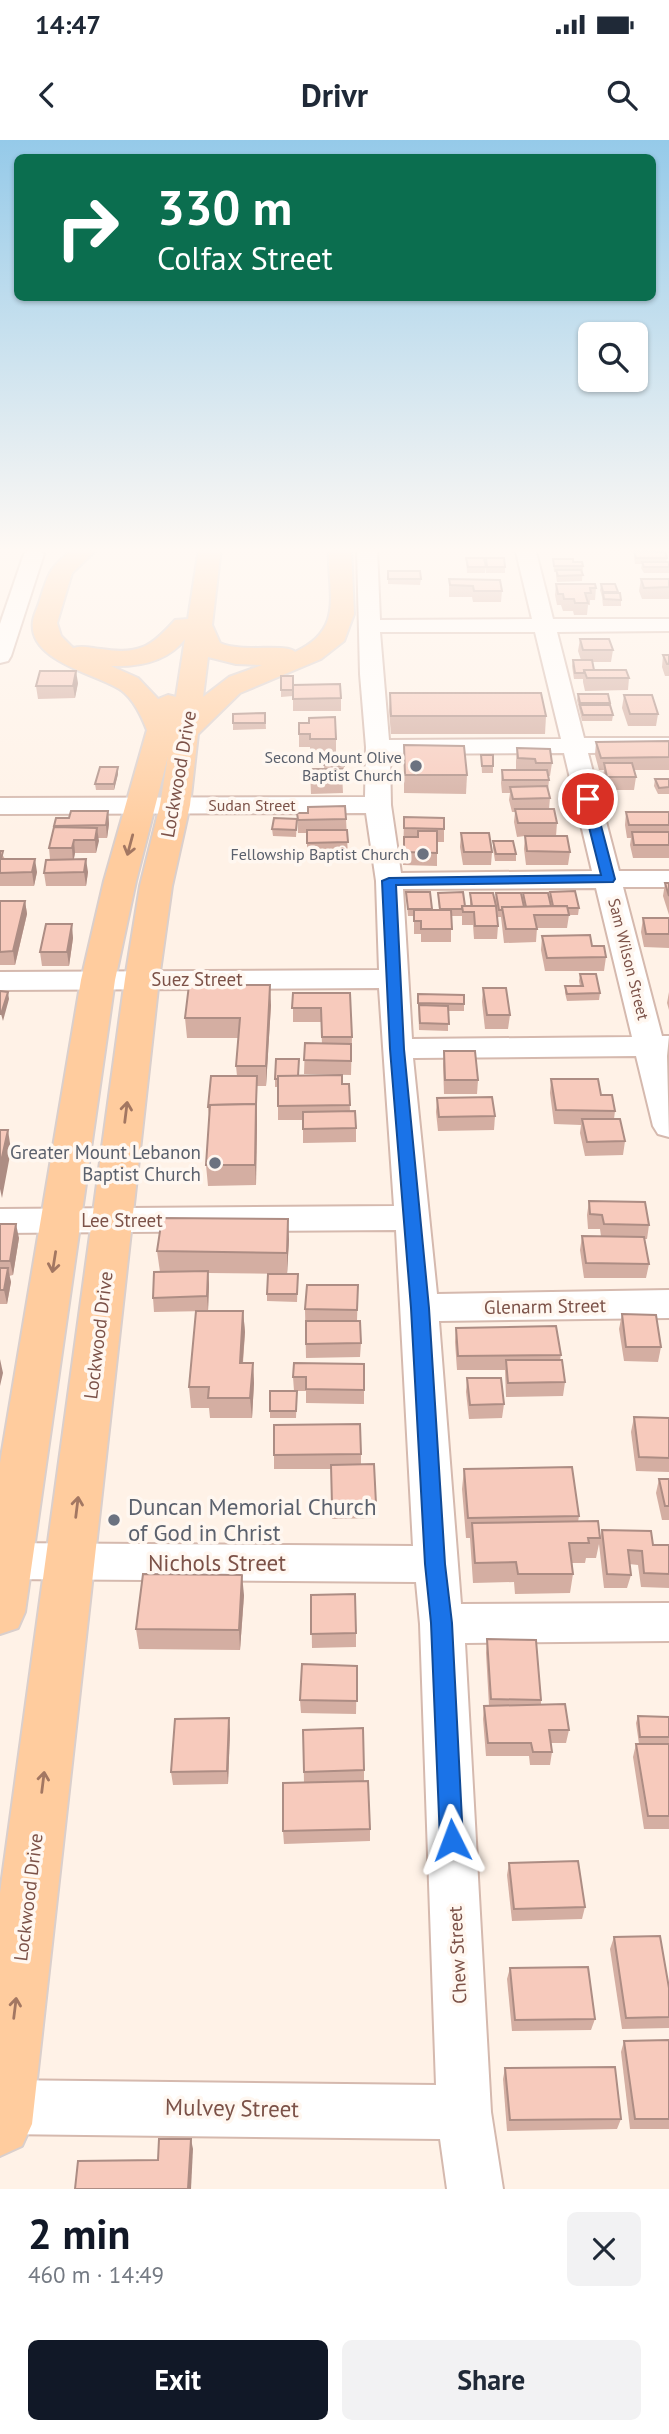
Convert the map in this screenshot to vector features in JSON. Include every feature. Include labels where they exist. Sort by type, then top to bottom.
[{"type":"main road","points":[[54,644],[75,660],[134,689],[175,732],[239,682],[311,654],[327,644]]},
{"type":"main road","points":[[60,648],[95,656],[133,657],[152,654],[169,644]]},
{"type":"main road","name":"Lockwood Drive","points":[[1,2113],[142,979],[156,886],[158,805],[175,732],[189,644]]},
{"type":"main road","points":[[206,644],[224,655],[265,657],[299,649],[309,644]]},
{"type":"main road","name":"Lockwood Drive","points":[[0,1612],[4,1561],[99,980],[120,881],[158,805]]},
{"type":"street","name":"Chew Street","points":[[371,644],[378,747],[377,805],[389,881],[397,1049],[413,1218],[435,1564],[442,1623],[464,2112],[475,2189]]},
{"type":"street","name":"Sam Wilson Street","points":[[549,644],[609,879],[660,1046],[669,1126]]},
{"type":"street","points":[[378,747],[669,745]]},
{"type":"street","name":"Sudan Street","points":[[0,806],[377,805]]},
{"type":"street","points":[[389,881],[669,879]]},
{"type":"street","name":"Suez Street","points":[[0,981],[394,979]]},
{"type":"street","points":[[397,1049],[660,1046]]},
{"type":"street","name":"Lee Street","points":[[0,1221],[413,1218]]},
{"type":"street","name":"Glenarm Street","points":[[420,1308],[669,1304]]},
{"type":"street","name":"Nichols Street","points":[[4,1561],[435,1564]]},
{"type":"street","points":[[442,1623],[669,1622]]},
{"type":"street","name":"Mulvey Street","points":[[1,2113],[464,2112]]},
{"type":"building","points":[[581,644],[611,644],[613,650],[583,650]]},
{"type":"building","points":[[663,655],[669,655],[669,664],[667,664]]},
{"type":"building","points":[[573,660],[592,660],[594,670],[575,673]]},
{"type":"building","points":[[584,670],[626,670],[629,678],[587,678]]},
{"type":"building","points":[[40,671],[76,671],[73,686],[36,686]]},
{"type":"building","points":[[281,676],[293,676],[293,690],[281,690]]},
{"type":"building","points":[[340,684],[341,698],[293,699],[293,685]]},
{"type":"building","points":[[390,693],[541,693],[546,716],[391,716]]},
{"type":"building","points":[[578,694],[608,694],[610,703],[580,703]]},
{"type":"building","points":[[624,695],[652,695],[658,714],[630,714]]},
{"type":"building","points":[[580,705],[610,705],[613,715],[583,715]]},
{"type":"building","points":[[265,713],[265,723],[233,723],[233,714]]},
{"type":"building","points":[[335,717],[336,739],[310,739],[310,734],[299,734],[299,723],[309,723],[309,718]]},
{"type":"building","points":[[669,741],[669,757],[601,758],[596,742]]},
{"type":"building","points":[[404,745],[464,746],[467,775],[405,775]]},
{"type":"building","points":[[517,748],[550,749],[552,763],[536,763],[535,759],[518,758]]},
{"type":"building","points":[[325,753],[344,753],[344,766],[324,765]]},
{"type":"building","points":[[481,755],[493,755],[493,766],[482,766]]},
{"type":"building","points":[[604,763],[632,763],[636,777],[607,777]]},
{"type":"building","points":[[100,767],[118,767],[114,784],[95,784]]},
{"type":"building","points":[[310,769],[342,769],[343,780],[311,781]]},
{"type":"building","points":[[502,770],[547,770],[549,780],[503,780]]},
{"type":"building","points":[[655,779],[669,779],[669,787],[659,788]]},
{"type":"building","points":[[547,786],[550,798],[513,799],[510,787]]},
{"type":"building","points":[[345,806],[346,819],[298,820],[297,813],[308,813],[308,807]]},
{"type":"building","points":[[515,809],[554,809],[557,823],[518,823]]},
{"type":"building","points":[[71,811],[108,811],[106,825],[54,826],[56,818],[69,818]]},
{"type":"building","points":[[626,812],[669,812],[669,825],[629,825]]},
{"type":"building","points":[[404,817],[444,818],[444,829],[404,828]]},
{"type":"building","points":[[274,818],[297,819],[296,830],[272,829]]},
{"type":"building","points":[[54,827],[97,828],[95,840],[74,840],[72,848],[49,848]]},
{"type":"building","points":[[307,830],[347,830],[348,842],[307,843]]},
{"type":"building","points":[[418,831],[437,831],[437,853],[404,852],[404,837],[418,837]]},
{"type":"building","points":[[632,832],[669,832],[669,845],[634,845]]},
{"type":"building","points":[[461,833],[489,833],[492,852],[464,852]]},
{"type":"building","points":[[525,836],[567,836],[570,852],[527,851]]},
{"type":"building","points":[[493,841],[513,841],[516,854],[496,854]]},
{"type":"building","points":[[0,851],[3,851],[1,859],[35,859],[32,872],[0,873]]},
{"type":"building","points":[[86,859],[84,872],[44,873],[46,860]]},
{"type":"building","points":[[575,891],[579,908],[553,906],[550,892]]},
{"type":"building","points":[[406,892],[430,892],[432,909],[408,909]]},
{"type":"building","points":[[463,892],[465,906],[462,906],[462,909],[440,909],[438,893]]},
{"type":"building","points":[[470,893],[493,893],[496,906],[472,906]]},
{"type":"building","points":[[496,893],[521,893],[524,907],[502,907],[502,910],[499,910]]},
{"type":"building","points":[[523,893],[548,893],[551,906],[526,907]]},
{"type":"building","points":[[0,901],[25,901],[13,951],[0,952]]},
{"type":"building","points":[[462,906],[496,906],[498,926],[475,926],[474,912],[463,912]]},
{"type":"building","points":[[567,906],[569,915],[534,915],[537,929],[506,929],[502,907]]},
{"type":"building","points":[[414,910],[451,910],[452,929],[421,929],[421,921],[414,921]]},
{"type":"building","points":[[643,918],[669,918],[669,934],[646,934]]},
{"type":"building","points":[[46,924],[72,924],[67,952],[40,952]]},
{"type":"building","points":[[590,935],[592,946],[604,946],[606,957],[547,958],[542,936]]},
{"type":"building","points":[[580,974],[596,974],[600,993],[567,994],[565,986],[583,986]]},
{"type":"building","points":[[189,985],[270,985],[266,1066],[236,1066],[240,1018],[185,1018]]},
{"type":"building","points":[[483,988],[506,988],[510,1015],[487,1015]]},
{"type":"building","points":[[0,991],[8,992],[1,1014],[0,1014]]},
{"type":"building","points":[[293,993],[350,993],[352,1037],[322,1037],[321,1008],[292,1008]]},
{"type":"building","points":[[418,994],[464,995],[464,1004],[418,1003]]},
{"type":"building","points":[[419,1005],[448,1006],[449,1024],[420,1023]]},
{"type":"building","points":[[305,1043],[351,1044],[351,1061],[304,1060]]},
{"type":"building","points":[[444,1051],[475,1051],[478,1080],[445,1080]]},
{"type":"building","points":[[276,1059],[299,1059],[298,1076],[278,1076],[278,1079],[275,1079]]},
{"type":"building","points":[[342,1075],[342,1084],[349,1084],[350,1105],[278,1106],[278,1076]]},
{"type":"building","points":[[211,1076],[257,1076],[256,1104],[208,1107]]},
{"type":"building","points":[[551,1079],[598,1079],[601,1095],[612,1095],[615,1111],[556,1110]]},
{"type":"building","points":[[492,1097],[495,1116],[439,1117],[437,1098]]},
{"type":"building","points":[[256,1104],[255,1165],[206,1165],[210,1105]]},
{"type":"building","points":[[355,1111],[356,1128],[303,1129],[303,1112]]},
{"type":"building","points":[[582,1119],[620,1119],[625,1141],[587,1142]]},
{"type":"building","points":[[0,1130],[8,1130],[0,1166]]},
{"type":"building","points":[[589,1201],[645,1202],[649,1225],[604,1224],[602,1215],[590,1214]]},
{"type":"building","points":[[162,1218],[288,1219],[287,1253],[157,1251]]},
{"type":"building","points":[[0,1224],[16,1224],[10,1261],[0,1261]]},
{"type":"building","points":[[582,1236],[644,1237],[649,1264],[586,1263]]},
{"type":"building","points":[[0,1268],[8,1268],[4,1290],[0,1290]]},
{"type":"building","points":[[208,1271],[207,1296],[153,1298],[154,1272]]},
{"type":"building","points":[[268,1274],[298,1274],[297,1294],[267,1294]]},
{"type":"building","points":[[307,1285],[358,1285],[357,1310],[305,1309]]},
{"type":"building","points":[[196,1311],[243,1311],[240,1363],[253,1363],[250,1398],[208,1398],[209,1387],[189,1387]]},
{"type":"building","points":[[622,1314],[656,1315],[661,1347],[626,1347]]},
{"type":"building","points":[[306,1321],[360,1321],[361,1343],[306,1344]]},
{"type":"building","points":[[556,1326],[561,1355],[458,1356],[456,1328]]},
{"type":"building","points":[[506,1360],[562,1360],[565,1382],[508,1383]]},
{"type":"building","points":[[294,1363],[364,1364],[364,1390],[306,1389],[306,1377],[293,1377]]},
{"type":"building","points":[[467,1378],[501,1378],[504,1404],[470,1405]]},
{"type":"building","points":[[270,1391],[297,1391],[296,1411],[270,1411]]},
{"type":"building","points":[[634,1417],[669,1418],[669,1458],[639,1457]]},
{"type":"building","points":[[360,1424],[361,1454],[274,1455],[274,1425]]},
{"type":"building","points":[[374,1464],[376,1504],[332,1505],[331,1465]]},
{"type":"building","points":[[572,1467],[579,1516],[468,1518],[464,1469]]},
{"type":"building","points":[[659,1479],[669,1479],[669,1506],[665,1506]]},
{"type":"building","points":[[598,1521],[600,1538],[588,1538],[589,1543],[569,1543],[573,1574],[518,1574],[516,1562],[475,1563],[472,1523]]},
{"type":"building","points":[[602,1530],[651,1531],[653,1545],[669,1545],[669,1574],[644,1573],[642,1551],[628,1550],[631,1575],[607,1574]]},
{"type":"building","points":[[143,1574],[242,1575],[239,1630],[136,1629]]},
{"type":"building","points":[[355,1594],[356,1633],[311,1634],[311,1595]]},
{"type":"building","points":[[487,1639],[536,1640],[541,1700],[491,1699]]},
{"type":"building","points":[[302,1664],[357,1666],[357,1701],[300,1700]]},
{"type":"building","points":[[565,1704],[569,1730],[549,1730],[552,1752],[533,1752],[531,1743],[488,1743],[484,1706]]},
{"type":"building","points":[[638,1716],[669,1717],[669,1737],[640,1737]]},
{"type":"building","points":[[229,1718],[227,1771],[171,1772],[175,1719]]},
{"type":"building","points":[[363,1728],[364,1770],[304,1772],[303,1730]]},
{"type":"building","points":[[636,1744],[669,1744],[669,1816],[648,1816]]},
{"type":"building","points":[[368,1781],[370,1829],[283,1831],[283,1783]]},
{"type":"building","points":[[578,1861],[585,1907],[514,1909],[509,1863]]},
{"type":"building","points":[[660,1936],[669,1988],[669,2017],[626,2018],[614,1937]]},
{"type":"building","points":[[588,1967],[595,2019],[515,2020],[510,1968]]},
{"type":"building","points":[[669,2040],[669,2119],[635,2119],[624,2041]]},
{"type":"building","points":[[615,2067],[621,2119],[510,2120],[505,2068]]},
{"type":"building","points":[[159,2139],[191,2139],[188,2189],[75,2189],[78,2161],[158,2160]]},
{"type":"place","name":"Second Mount Olive Baptist Church","points":[[416,766]]},
{"type":"place","name":"Fellowship Baptist Church","points":[[423,854]]},
{"type":"place","name":"Greater Mount Lebanon Baptist Church","points":[[215,1163]]},
{"type":"place","name":"Duncan Memorial Church of God in Christ","points":[[114,1520]]},
{"type":"route","points":[[452,1840],[442,1623],[435,1564],[420,1308],[397,1049],[389,881],[609,879],[588,799]]}]
